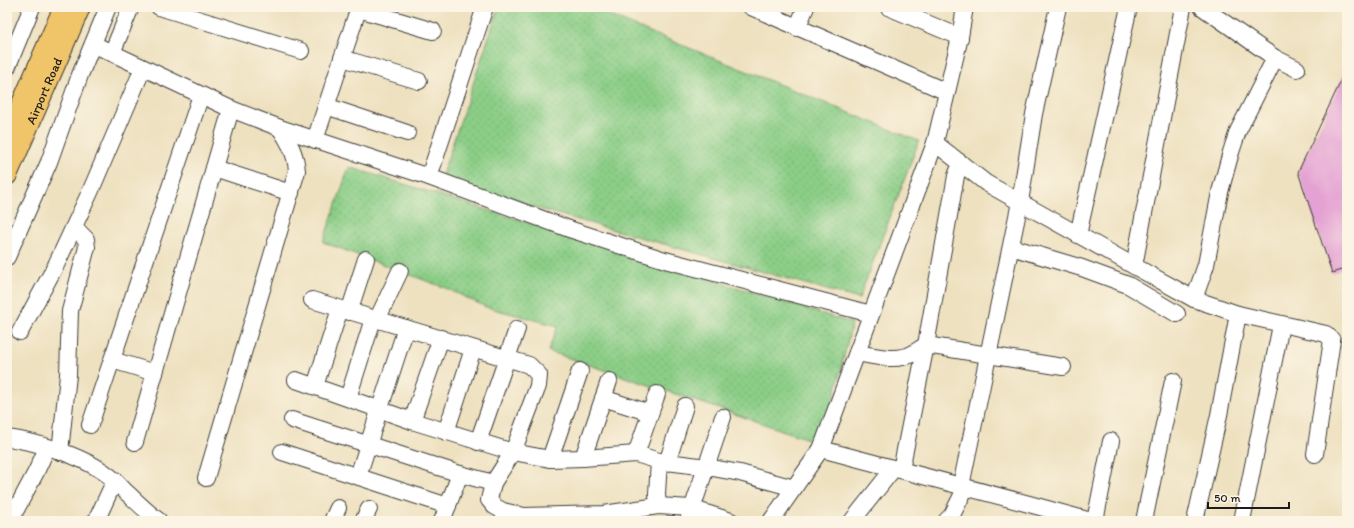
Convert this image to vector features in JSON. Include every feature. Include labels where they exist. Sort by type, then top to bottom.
[{"type":"main road","name":"Airport Road","points":[[7,138],[64,7]]},
{"type":"main road","name":"Airport Road","points":[[7,175],[80,7]]},
{"type":"street","points":[[7,68],[32,7]]},
{"type":"street","points":[[7,257],[49,162],[80,76],[108,7]]},
{"type":"street","points":[[112,54],[131,7]]},
{"type":"street","points":[[159,7],[301,51]]},
{"type":"street","points":[[429,177],[485,7]]},
{"type":"street","points":[[751,7],[947,92]]},
{"type":"street","points":[[797,28],[806,7]]},
{"type":"street","points":[[888,7],[960,38]]},
{"type":"street","points":[[771,521],[821,449],[935,143],[960,38],[965,7]]},
{"type":"street","points":[[946,521],[952,514],[964,486],[1020,202],[1034,114],[1058,7]]},
{"type":"street","points":[[1078,235],[1129,7]]},
{"type":"street","points":[[1134,266],[1182,7]]},
{"type":"street","points":[[1202,7],[1275,58],[1297,68]]},
{"type":"street","points":[[315,140],[359,8],[433,30]]},
{"type":"street","points":[[93,44],[231,109],[280,128],[429,177],[572,230],[666,260],[871,314]]},
{"type":"street","points":[[342,58],[419,81]]},
{"type":"street","points":[[1194,299],[1206,265],[1220,192],[1238,131],[1275,58]]},
{"type":"street","points":[[20,332],[44,288],[74,227],[143,68]]},
{"type":"street","points":[[90,426],[201,94]]},
{"type":"street","points":[[326,106],[407,133]]},
{"type":"street","points":[[135,442],[231,109]]},
{"type":"street","points":[[206,478],[297,171],[297,163],[291,145],[280,128]]},
{"type":"street","points":[[935,143],[986,183],[1194,299],[1238,314],[1326,334],[1332,340],[1315,454]]},
{"type":"street","points":[[852,521],[897,469],[926,345],[956,176],[962,163]]},
{"type":"street","points":[[214,168],[291,194]]},
{"type":"street","points":[[10,521],[36,472],[53,450],[68,375],[70,311],[87,247],[86,239],[74,227]]},
{"type":"street","points":[[1011,247],[1082,268],[1128,285],[1177,314]]},
{"type":"street","points":[[315,386],[366,259]]},
{"type":"street","points":[[348,398],[375,320],[400,271]]},
{"type":"street","points":[[312,300],[375,320],[441,338],[473,349],[529,364],[539,375],[538,386],[513,452],[493,483],[489,500],[494,506],[503,511],[524,516],[605,517],[641,515],[658,506],[690,515],[731,521]]},
{"type":"street","points":[[1195,521],[1219,415],[1238,314]]},
{"type":"street","points":[[1242,521],[1281,325]]},
{"type":"street","points":[[358,476],[406,328]]},
{"type":"street","points":[[478,442],[517,329]]},
{"type":"street","points":[[412,421],[441,338]]},
{"type":"street","points":[[856,353],[892,358],[904,357],[926,345],[1063,367]]},
{"type":"street","points":[[446,432],[473,349]]},
{"type":"street","points":[[112,360],[155,373]]},
{"type":"street","points":[[550,459],[580,371]]},
{"type":"street","points":[[296,380],[412,421],[513,452],[550,459],[636,454],[663,462],[707,467],[740,473],[794,488]]},
{"type":"street","points":[[583,458],[609,381]]},
{"type":"street","points":[[1144,521],[1173,381]]},
{"type":"street","points":[[636,454],[657,394]]},
{"type":"street","points":[[603,398],[650,413]]},
{"type":"street","points":[[658,506],[657,494],[663,462],[685,406]]},
{"type":"street","points":[[690,515],[723,417]]},
{"type":"street","points":[[292,420],[460,474],[493,483]]},
{"type":"street","points":[[7,438],[32,443],[84,461],[115,480],[159,521]]},
{"type":"street","points":[[821,449],[1091,521],[1111,441]]},
{"type":"street","points":[[282,452],[358,476],[445,514],[460,474]]},
{"type":"street","points":[[96,521],[115,480]]},
{"type":"green space","points":[[499,7],[588,7],[919,141],[859,299],[440,181]]},
{"type":"green space","points":[[349,167],[852,323],[823,444],[548,351],[558,326],[486,307],[448,289],[323,242]]},
{"type":"building","points":[[1347,68],[1347,268],[1332,273],[1298,172]]}]
